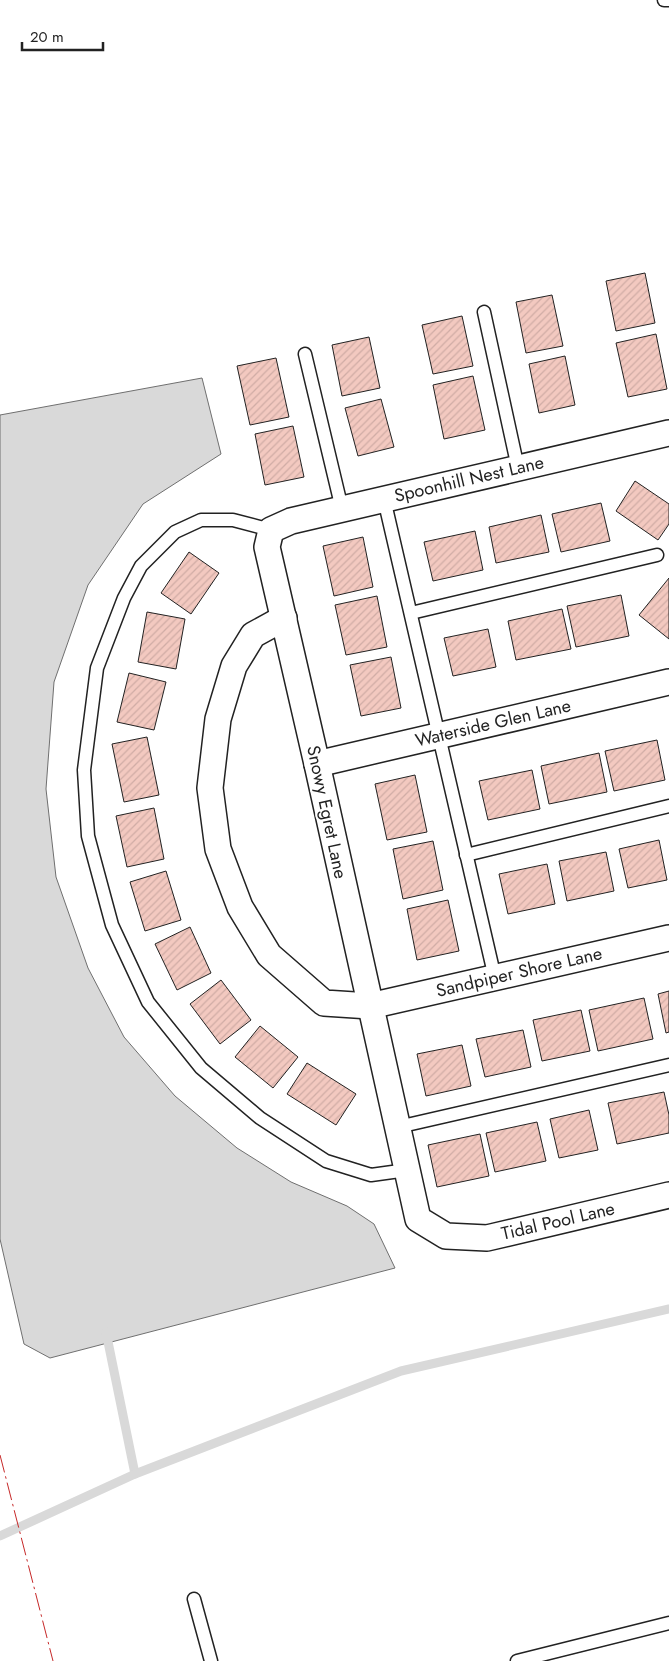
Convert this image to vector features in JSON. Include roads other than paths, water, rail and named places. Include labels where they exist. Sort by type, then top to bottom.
[{"type":"street","name":"Spoonhill Nest Lane","points":[[271,530],[291,521],[669,433]]},
{"type":"street","name":"Snowy Egret Lane","points":[[271,530],[267,547],[418,1219],[446,1236]]},
{"type":"street","points":[[284,618],[253,635],[234,666],[218,719],[210,788],[218,849],[240,907],[269,955],[324,1003],[370,1006]]},
{"type":"street","name":"Waterside Glen Lane","points":[[317,764],[669,682]]},
{"type":"street","name":"Sandpiper Shore Lane","points":[[370,1006],[669,938]]},
{"type":"street","name":"Tidal Pool Lane","points":[[446,1236],[487,1238],[669,1195]]},
{"type":"lane","points":[[664,0],[669,0]]},
{"type":"lane","points":[[484,312],[518,468]]},
{"type":"lane","points":[[305,354],[342,509]]},
{"type":"lane","points":[[384,499],[495,978]]},
{"type":"lane","points":[[271,530],[233,520],[201,520],[175,532],[141,566],[124,598],[97,668],[84,770],[88,836],[112,925],[148,1002],[202,1068],[260,1118],[326,1161],[370,1175],[407,1170]]},
{"type":"lane","points":[[411,613],[657,555]]},
{"type":"lane","points":[[466,855],[669,806]]},
{"type":"lane","points":[[398,1127],[669,1065]]},
{"type":"lane","points":[[194,1599],[211,1661]]},
{"type":"lane","points":[[518,1661],[669,1624]]},
{"type":"waterway","points":[[0,1536],[135,1474],[401,1371],[669,1309]]},
{"type":"waterway","points":[[106,1332],[135,1474]]}]
